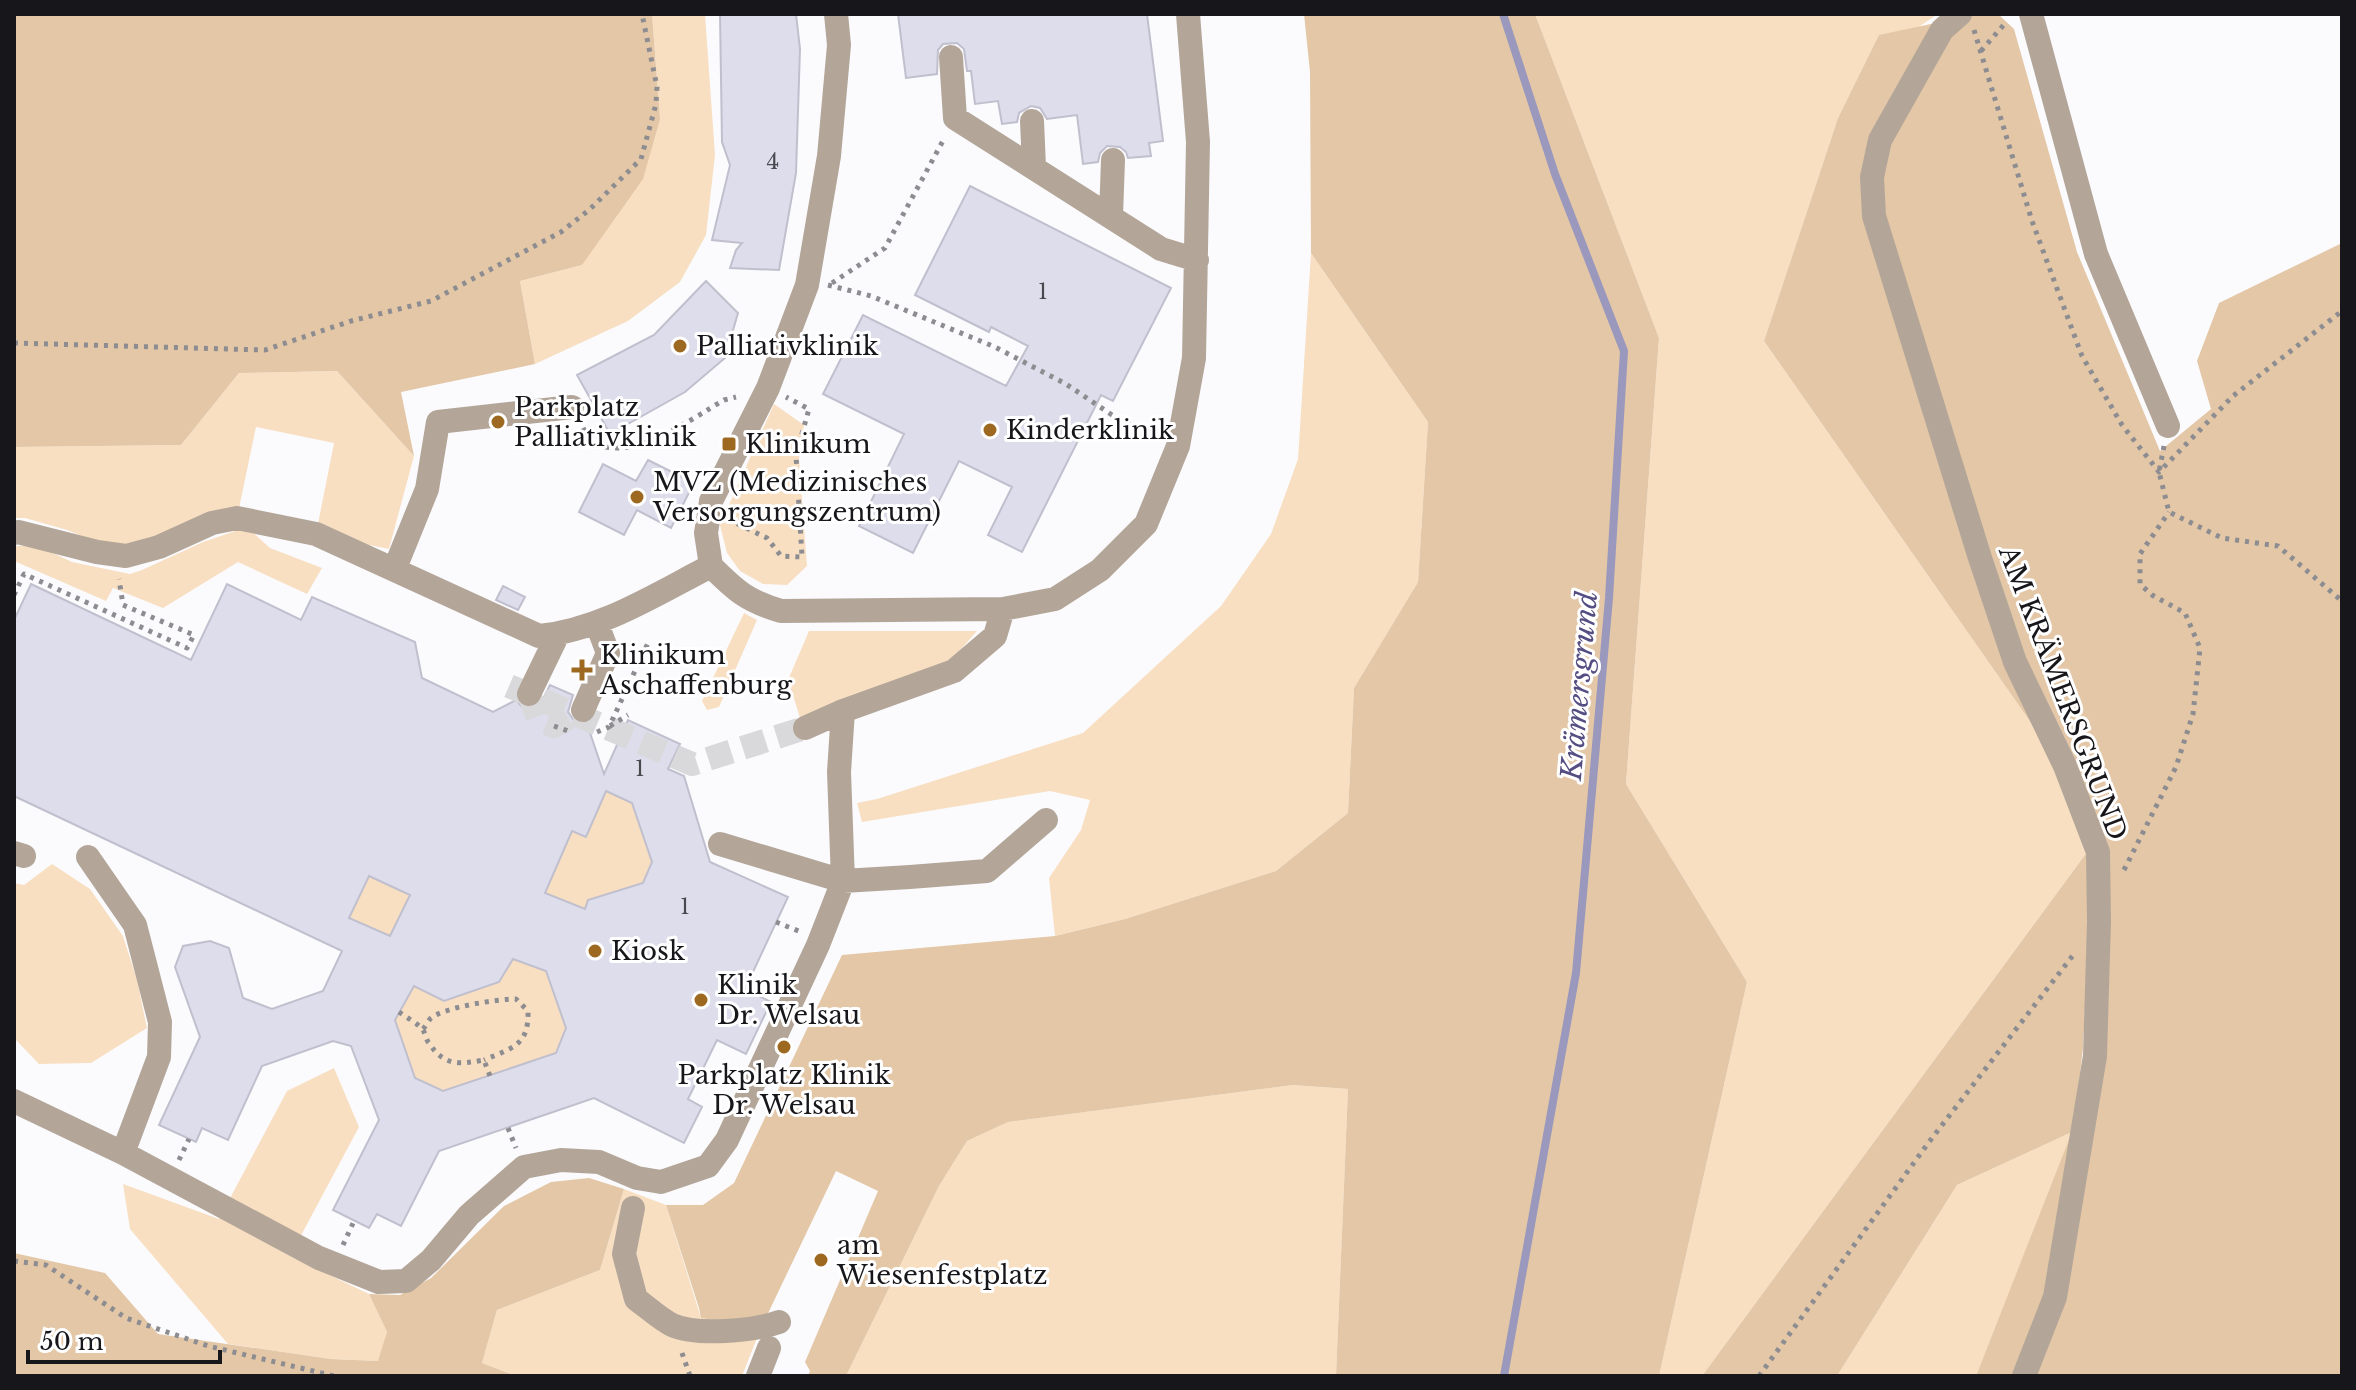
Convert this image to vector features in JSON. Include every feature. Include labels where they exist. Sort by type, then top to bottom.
[{"type":"street","points":[[836,14],[839,45],[818,285],[711,501],[706,533],[711,566],[738,592],[758,604],[781,611],[1003,609],[1055,599],[1100,570],[1146,524],[1178,446],[1194,358],[1198,142],[1188,14]]},
{"type":"street","points":[[2031,14],[2096,254],[2168,426]]},
{"type":"street","name":"AM KRÄMERSGRUND","points":[[1967,20],[1942,30],[1880,140],[1872,177],[1874,216],[1980,558],[2015,662],[2065,766],[2098,852],[2095,1056],[2055,1297],[2024,1376]]},
{"type":"street","points":[[951,57],[955,118],[1161,249],[1197,260]]},
{"type":"street","points":[[1032,121],[1034,167]]},
{"type":"street","points":[[1111,216],[1113,160]]},
{"type":"street","points":[[395,568],[427,489],[438,422],[572,407]]},
{"type":"street","points":[[14,533],[126,556],[159,547],[212,523],[237,518],[316,534],[539,636],[597,624],[711,566]]},
{"type":"street","points":[[805,728],[954,671],[995,636],[1003,609]]},
{"type":"street","points":[[583,710],[608,653],[597,624]]},
{"type":"street","points":[[529,694],[558,634]]},
{"type":"street","points":[[633,1208],[661,1182],[708,1166],[727,1140],[818,945],[843,881],[839,772],[843,711]]},
{"type":"street","points":[[720,844],[843,881],[987,871],[1046,820]]},
{"type":"street","points":[[88,857],[135,925],[160,1022],[159,1057],[123,1153]]},
{"type":"street","points":[[14,1101],[123,1153],[319,1258],[379,1282],[406,1281],[431,1260],[469,1215],[524,1167],[561,1160],[599,1162],[637,1178],[661,1182]]},
{"type":"street","points":[[637,1178],[624,1254],[636,1299],[673,1326],[714,1331],[761,1328],[779,1322]]},
{"type":"street","points":[[758,1376],[769,1348]]},
{"type":"path","points":[[14,343],[265,350],[351,321],[431,301],[561,232],[589,210],[641,159],[656,104],[657,87],[642,14]]},
{"type":"path","points":[[1981,51],[2013,14]]},
{"type":"path","points":[[1967,20],[1981,51],[2032,221],[2082,356],[2122,425],[2159,472],[2169,512],[2140,554],[2140,584],[2152,595],[2185,613],[2200,648],[2193,714],[2176,767],[2118,882]]},
{"type":"path","points":[[818,285],[885,248],[955,118]]},
{"type":"path","points":[[818,285],[871,296],[995,347],[1066,384],[1112,415],[1178,446]]},
{"type":"path","points":[[2159,472],[2233,396],[2342,311]]},
{"type":"path","points":[[605,449],[646,444],[724,400],[770,384]]},
{"type":"path","points":[[711,501],[738,524],[767,538],[781,556],[802,557],[796,455],[809,409]]},
{"type":"path","points":[[2159,472],[2168,426]]},
{"type":"path","points":[[2169,512],[2222,538],[2278,546],[2342,601]]},
{"type":"path","points":[[14,595],[24,574],[187,648],[194,635],[123,605],[119,578]]},
{"type":"path","points":[[609,727],[648,643]]},
{"type":"path","points":[[591,734],[628,715]]},
{"type":"path","points":[[1759,1376],[1929,1142],[2099,921]]},
{"type":"path","points":[[399,1012],[423,1029],[435,1051],[447,1060],[462,1065],[484,1060],[519,1045],[529,1028],[528,1011],[516,999],[494,999],[432,1018],[423,1029]]},
{"type":"path","points":[[484,1060],[490,1076]]},
{"type":"path","points":[[14,1261],[46,1265],[126,1318],[208,1346],[334,1376]]},
{"type":"shaded area","points":[[14,14],[652,14],[660,119],[643,179],[582,265],[520,281],[535,364],[401,392],[414,456],[337,371],[239,373],[181,445],[14,447]]},
{"type":"shaded area","points":[[652,14],[705,14],[715,155],[706,235],[680,282],[628,321],[535,364],[520,281],[582,265],[660,119]]},
{"type":"shaded area","points":[[1304,14],[1535,14],[1659,338],[1626,784],[1747,982],[1659,1376],[1336,1376],[1348,1089],[1293,1085],[1008,1122],[967,1141],[939,1186],[846,1376],[808,1376],[810,1371],[805,1362],[878,1191],[836,1171],[761,1328],[701,1318],[666,1205],[703,1205],[734,1183],[842,955],[1055,936],[1125,919],[1276,871],[1348,813],[1354,688],[1418,582],[1428,422],[1311,253],[1310,72]]},
{"type":"shaded area","points":[[1535,14],[1938,14],[1917,28],[1879,36],[1838,118],[1764,341],[2050,750],[2093,844],[1702,1376],[1659,1376],[1747,982],[1626,784],[1659,338]]},
{"type":"shaded area","points":[[1978,14],[1998,14],[2014,29],[2077,252],[2160,451],[2211,409],[2197,361],[2219,303],[2342,243],[2342,1376],[1976,1376],[2072,1132],[1957,1185],[1837,1376],[1702,1376],[2093,844],[2083,1048],[2074,1127],[2103,1058],[2105,845],[2050,750],[1764,341],[1838,118],[1879,35]]},
{"type":"shaded area","points":[[1311,253],[1428,422],[1418,582],[1354,688],[1348,813],[1276,871],[1125,919],[1055,936],[1049,878],[1081,830],[1090,800],[1050,791],[862,822],[857,803],[1083,733],[1221,606],[1271,534],[1298,459]]},
{"type":"shaded area","points":[[337,371],[414,456],[389,549],[316,534],[334,443],[256,427],[237,518],[127,549],[102,544],[25,518],[14,518],[14,447],[181,445],[239,373]]},
{"type":"shaded area","points":[[774,404],[804,425],[799,459],[807,566],[787,585],[763,584],[740,571],[727,553],[720,525]]},
{"type":"shaded area","points":[[247,527],[270,548],[322,568],[307,594],[238,562],[163,608],[113,588],[106,601],[14,561],[14,546],[38,546],[72,562],[130,574],[203,542]]},
{"type":"shaded area","points":[[744,613],[757,620],[719,707],[707,710],[702,701]]},
{"type":"shaded area","points":[[809,631],[977,631],[949,663],[801,721],[788,680]]},
{"type":"shaded area","points":[[606,791],[632,803],[652,862],[643,883],[589,900],[585,909],[545,893],[572,831],[586,837]]},
{"type":"shaded area","points":[[52,864],[90,889],[123,936],[137,980],[147,1028],[91,1063],[39,1064],[14,1038],[14,883],[24,885]]},
{"type":"shaded area","points":[[369,876],[410,895],[391,936],[349,918]]},
{"type":"shaded area","points":[[513,959],[546,971],[566,1028],[556,1053],[443,1091],[415,1078],[395,1020],[414,986],[444,1001],[499,982]]},
{"type":"shaded area","points":[[334,1068],[359,1127],[290,1256],[369,1294],[387,1332],[379,1361],[331,1359],[228,1344],[130,1229],[123,1184],[219,1219],[287,1091]]},
{"type":"shaded area","points":[[1293,1085],[1348,1089],[1336,1376],[846,1376],[939,1186],[967,1141],[1008,1122]]},
{"type":"shaded area","points":[[2074,1131],[1976,1376],[1837,1376],[1957,1185]]},
{"type":"shaded area","points":[[589,1178],[624,1189],[600,1270],[497,1310],[482,1363],[516,1376],[14,1376],[14,1253],[105,1273],[158,1334],[331,1359],[378,1361],[387,1332],[369,1294],[400,1295],[431,1278],[504,1206],[551,1182]]},
{"type":"shaded area","points":[[624,1189],[666,1205],[701,1318],[761,1328],[742,1376],[516,1376],[482,1363],[497,1310],[600,1270]]},
{"type":"building","points":[[720,14],[796,14],[800,49],[796,173],[779,270],[730,268],[742,243],[712,240],[730,165],[722,142]]},
{"type":"building","points":[[898,14],[1147,14],[1163,141],[1149,143],[1151,156],[1128,158],[1120,147],[1107,146],[1100,153],[1098,162],[1083,164],[1077,115],[1047,119],[1040,108],[1031,106],[1019,113],[1017,122],[1002,124],[998,101],[975,104],[971,71],[967,71],[964,49],[957,43],[943,44],[938,50],[937,74],[906,78]]},
{"type":"building","points":[[970,186],[1171,288],[1113,401],[1101,395],[1022,552],[988,535],[1012,487],[959,461],[913,553],[859,526],[904,434],[823,394],[863,315],[1006,386],[1028,346],[991,327],[989,332],[915,295]]},
{"type":"building","name":"Palliativklinik","points":[[706,281],[738,313],[725,358],[685,392],[610,434],[577,375],[654,335]]},
{"type":"building","name":"MVZ (Medizinisches Versorgungszentrum)","points":[[648,460],[694,483],[671,528],[637,510],[624,535],[579,512],[603,464],[636,481]]},
{"type":"building","points":[[31,584],[191,660],[227,584],[301,620],[312,597],[415,642],[422,678],[493,712],[516,700],[523,708],[537,707],[550,685],[573,695],[568,712],[576,723],[587,724],[604,774],[628,720],[680,744],[668,769],[684,776],[710,862],[788,897],[745,989],[771,1002],[746,1054],[717,1040],[688,1099],[702,1107],[684,1143],[594,1098],[439,1151],[401,1226],[377,1214],[369,1228],[333,1210],[379,1120],[351,1046],[333,1041],[262,1066],[228,1140],[202,1128],[196,1142],[159,1125],[200,1037],[175,967],[183,946],[210,941],[229,948],[243,998],[272,1009],[323,991],[342,951],[14,796],[14,620]],"holes":[[[606,791],[632,803],[652,862],[643,883],[588,900],[585,909],[545,893],[572,831],[586,837]],[[369,876],[410,895],[390,936],[349,918]],[[513,959],[546,971],[566,1028],[556,1053],[443,1091],[415,1078],[395,1020],[414,986],[444,1001],[499,982]]]},
{"type":"building","points":[[503,586],[525,597],[518,610],[496,600]]},
{"type":"waterway","name":"Krämersgrund","points":[[1503,14],[1555,174],[1624,351],[1609,598],[1576,973],[1504,1376]]},
{"type":"tunnel","points":[[509,686],[692,764],[805,728]]},
{"type":"tunnel","points":[[529,694],[539,720],[554,726],[583,710]]},
{"type":"place","name":"Palliativklinik","points":[[680,346]]},
{"type":"place","name":"Parkplatz Palliativklinik","points":[[498,422]]},
{"type":"place","name":"Kinderklinik","points":[[990,430]]},
{"type":"place","name":"Klinikum","points":[[729,444]]},
{"type":"place","name":"MVZ (Medizinisches Versorgungszentrum)","points":[[637,497]]},
{"type":"place","name":"Klinikum Aschaffenburg","points":[[582,670]]},
{"type":"place","name":"Kiosk","points":[[595,951]]},
{"type":"place","name":"Klinik Dr. Welsau","points":[[701,1000]]},
{"type":"place","name":"Parkplatz Klinik Dr. Welsau","points":[[784,1047]]},
{"type":"place","name":"am Wiesenfestplatz","points":[[821,1260]]}]
